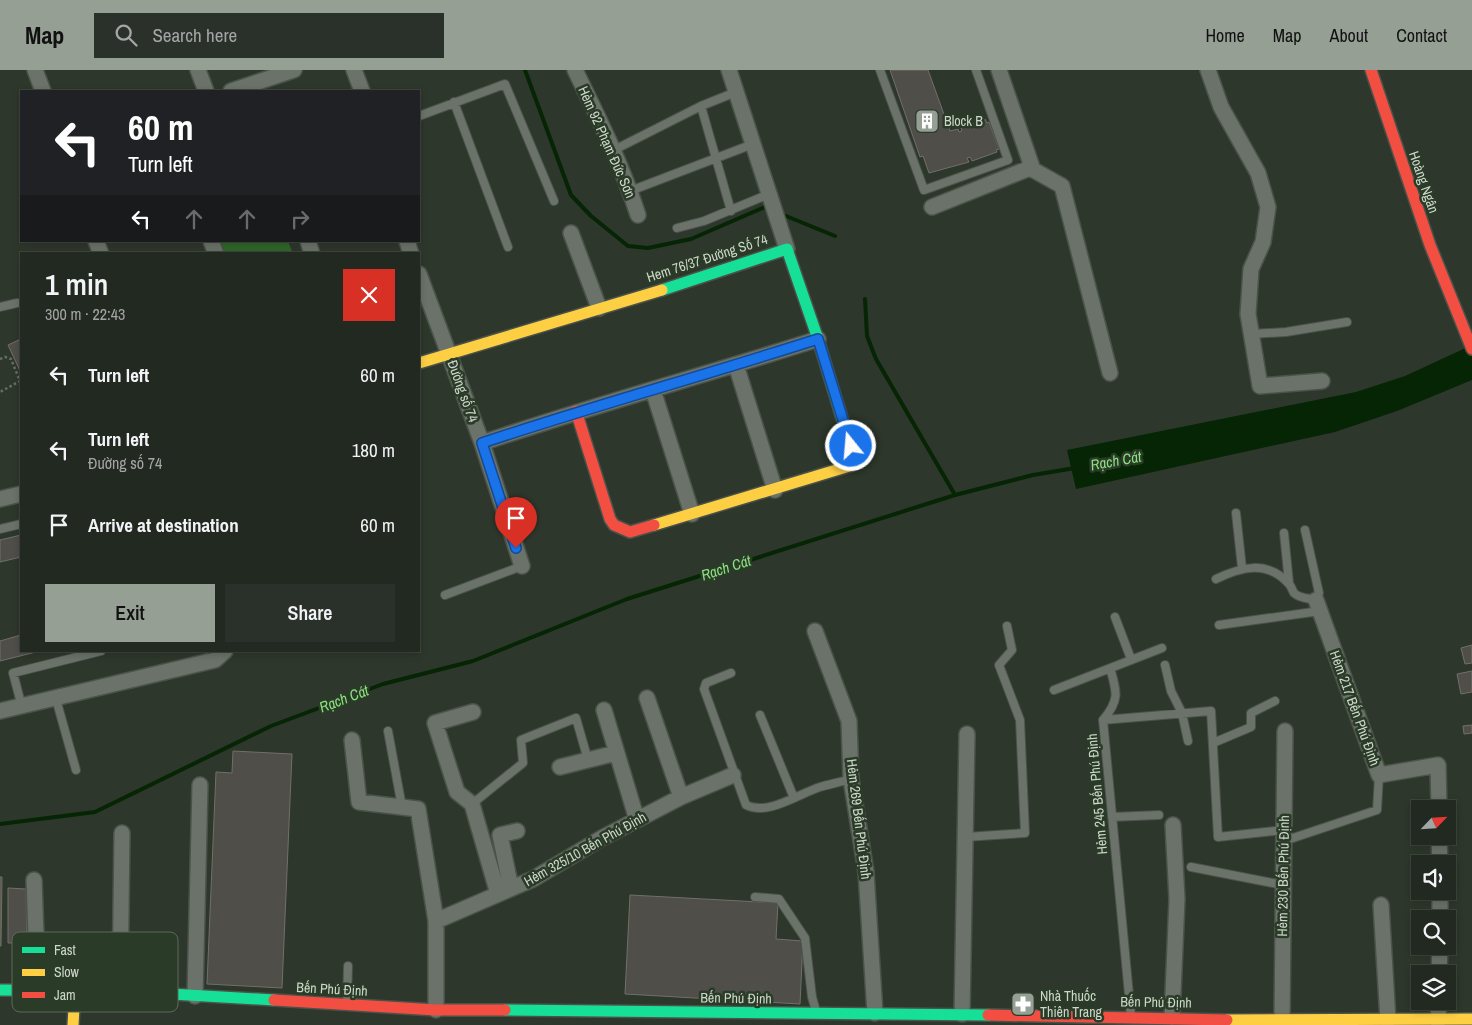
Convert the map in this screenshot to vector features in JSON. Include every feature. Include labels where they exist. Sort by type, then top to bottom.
[{"type":"street","points":[[35,70],[43,90]]},
{"type":"street","points":[[198,70],[206,90]]},
{"type":"street","points":[[238,90],[252,88],[294,70]]},
{"type":"street","points":[[354,70],[362,90]]},
{"type":"street","name":"Hẻm 92 Phạm Đức Sơn","points":[[575,70],[599,118],[630,191],[638,215]]},
{"type":"street","points":[[729,70],[787,249]]},
{"type":"street","points":[[999,70],[1033,170]]},
{"type":"street","points":[[1208,70],[1221,108],[1258,172],[1268,207],[1263,242],[1251,269],[1248,314],[1260,386],[1322,381]]},
{"type":"street","name":"Hoàng Ngân","points":[[1371,70],[1430,244],[1472,349]]},
{"type":"street","points":[[932,207],[1030,168],[1062,186],[1110,373]]},
{"type":"street","points":[[571,233],[599,308]]},
{"type":"street","name":"Hem 76/37 Đường Số 74","points":[[420,363],[740,266],[787,249],[818,339],[856,464],[775,490]]},
{"type":"street","name":"Đường số 74","points":[[420,277],[482,443],[522,566]]},
{"type":"street","points":[[482,443],[576,411],[653,390],[818,339]]},
{"type":"street","points":[[576,411],[610,519],[614,525],[630,532],[775,490],[736,365]]},
{"type":"street","points":[[653,390],[692,514]]},
{"type":"street","points":[[0,499],[20,494]]},
{"type":"street","name":"Hẻm 217 Bến Phú Định","points":[[1318,606],[1379,775],[1438,765],[1439,800]]},
{"type":"street","name":"Hẻm 269 Bến Phú Định","points":[[815,631],[849,722],[851,779],[866,872],[875,1013]]},
{"type":"street","points":[[0,711],[215,660],[224,652]]},
{"type":"street","points":[[647,698],[681,797]]},
{"type":"street","points":[[604,710],[637,820]]},
{"type":"street","points":[[473,712],[435,723],[457,792],[472,804],[504,891]]},
{"type":"street","name":"Hẻm 230 Bến Phú Định","points":[[1282,1021],[1285,731]]},
{"type":"street","points":[[962,1014],[967,734]]},
{"type":"street","points":[[352,740],[359,802],[418,809],[436,920],[436,1010]]},
{"type":"street","points":[[560,767],[616,753]]},
{"type":"street","name":"Hẻm 325/10 Bến Phú Định","points":[[436,920],[533,879],[602,838],[681,797],[733,775]]},
{"type":"street","points":[[195,996],[200,785]]},
{"type":"street","points":[[1172,1017],[1177,899],[1173,825]]},
{"type":"street","points":[[504,891],[500,835],[517,831]]},
{"type":"street","points":[[121,932],[122,833]]},
{"type":"street","points":[[34,880],[36,932]]},
{"type":"street","points":[[1381,905],[1388,1020]]},
{"type":"street","name":"Bến Phú Định","points":[[178,995],[436,1010],[1130,1016],[1282,1021],[1438,1021],[1472,1019]]},
{"type":"street","points":[[1438,1021],[1439,1010]]},
{"type":"street","points":[[73,1025],[74,1012]]},
{"type":"lane","points":[[880,70],[924,190],[1008,160],[976,70]]},
{"type":"lane","points":[[420,116],[505,84],[554,201]]},
{"type":"lane","points":[[612,150],[700,106],[736,92]]},
{"type":"lane","points":[[454,102],[508,247]]},
{"type":"lane","points":[[700,106],[731,211]]},
{"type":"lane","points":[[630,191],[753,144]]},
{"type":"lane","points":[[677,228],[704,221],[769,194]]},
{"type":"lane","points":[[0,307],[17,303]]},
{"type":"lane","points":[[1250,334],[1286,332],[1347,322]]},
{"type":"lane","points":[[1236,513],[1242,568]]},
{"type":"lane","points":[[0,529],[20,524]]},
{"type":"lane","points":[[1305,530],[1319,593],[1318,606]]},
{"type":"lane","points":[[1284,533],[1289,583],[1294,593],[1318,606]]},
{"type":"lane","points":[[445,596],[522,566]]},
{"type":"lane","points":[[1216,579],[1242,568],[1254,566],[1268,569],[1289,583]]},
{"type":"lane","points":[[1218,626],[1318,606]]},
{"type":"lane","points":[[1115,617],[1131,659]]},
{"type":"lane","points":[[966,837],[1025,833],[1020,720],[999,665],[1012,650],[1007,626]]},
{"type":"lane","points":[[1054,690],[1162,648]]},
{"type":"lane","points":[[22,707],[13,673],[97,652]]},
{"type":"lane","points":[[1165,665],[1172,691],[1182,713],[1188,741]]},
{"type":"lane","points":[[1103,720],[1113,706],[1117,693],[1110,668]]},
{"type":"lane","points":[[731,673],[706,683],[704,689],[733,775],[746,805],[758,809],[794,798],[819,787],[851,779]]},
{"type":"lane","points":[[56,699],[76,770]]},
{"type":"lane","points":[[1213,743],[1252,727],[1251,713],[1275,701]]},
{"type":"lane","name":"Hẻm 245 Bến Phú Định","points":[[1130,1016],[1103,720],[1210,710],[1218,837],[1284,836]]},
{"type":"lane","points":[[760,715],[794,798]]},
{"type":"lane","points":[[472,804],[523,763],[521,740],[576,718],[588,760]]},
{"type":"lane","points":[[388,731],[402,807]]},
{"type":"lane","points":[[1284,836],[1377,810],[1379,775]]},
{"type":"lane","points":[[1112,818],[1159,815]]},
{"type":"lane","points":[[1191,867],[1283,885]]},
{"type":"lane","points":[[755,897],[779,898],[805,938],[812,997],[817,1014]]},
{"type":"lane","points":[[347,1005],[348,966]]},
{"type":"path","points":[[0,359],[5,357],[11,359],[20,381],[0,392]]},
{"type":"green space","points":[[218,242],[288,242],[292,252],[221,252]]},
{"type":"water","points":[[1472,345],[1472,380],[1397,411],[1335,432],[1076,489],[1067,450],[1356,392],[1405,376]]},
{"type":"building","name":"Block B","points":[[890,70],[928,70],[950,131],[958,129],[959,132],[962,131],[961,128],[985,119],[987,123],[989,122],[999,149],[996,150],[997,152],[972,161],[970,157],[967,158],[969,162],[929,173],[923,156],[920,157]]},
{"type":"building","points":[[20,339],[20,371],[8,345]]},
{"type":"building","points":[[20,535],[20,557],[0,562],[0,540]]},
{"type":"building","points":[[20,635],[20,652],[36,652],[0,661],[0,641]]},
{"type":"building","points":[[1472,645],[1472,663],[1465,664],[1461,648]]},
{"type":"building","points":[[1472,671],[1472,692],[1461,694],[1457,674]]},
{"type":"building","points":[[1472,725],[1472,733],[1464,734],[1463,726]]},
{"type":"building","points":[[233,751],[292,754],[282,988],[207,984],[216,772],[232,773]]},
{"type":"building","points":[[0,877],[2,877],[1,946],[0,946]]},
{"type":"building","points":[[8,888],[26,889],[27,932],[12,932],[12,943],[8,943]]},
{"type":"building","points":[[630,895],[778,903],[776,939],[803,941],[800,1004],[625,994]]},
{"type":"waterway","points":[[525,70],[571,195],[591,216],[628,246],[648,248],[691,239],[765,207],[770,209]]},
{"type":"waterway","points":[[781,214],[835,236]]},
{"type":"waterway","points":[[865,299],[867,336],[876,359],[955,495]]},
{"type":"waterway","name":"Rạch Cát","points":[[0,824],[95,812],[271,726],[383,684],[473,661],[627,599],[955,495],[1033,475],[1075,468]]},
{"type":"traffic: fast","points":[[662,290],[787,249],[818,339],[854,458]]},
{"type":"traffic: fast","points":[[0,990],[12,990]]},
{"type":"traffic: fast","points":[[178,994],[274,1000]]},
{"type":"traffic: fast","points":[[505,1010],[988,1015]]},
{"type":"traffic: slow","points":[[420,363],[662,290]]},
{"type":"traffic: slow","points":[[654,525],[856,464],[854,458]]},
{"type":"traffic: slow","points":[[73,1025],[74,1012]]},
{"type":"traffic: slow","points":[[1227,1020],[1472,1019]]},
{"type":"traffic: jam","points":[[1371,70],[1430,245],[1472,349]]},
{"type":"traffic: jam","points":[[576,411],[610,519],[614,525],[630,532],[654,525]]},
{"type":"traffic: jam","points":[[274,1000],[436,1010],[505,1010]]},
{"type":"traffic: jam","points":[[988,1015],[1227,1020]]},
{"type":"place","name":"Block B","points":[[927,121]]},
{"type":"place","name":"Nhà Thuốc Thiên Trang","points":[[1023,1004]]},
{"type":"route","points":[[516,548],[482,443],[576,411],[653,390],[818,339],[851,446]]}]
